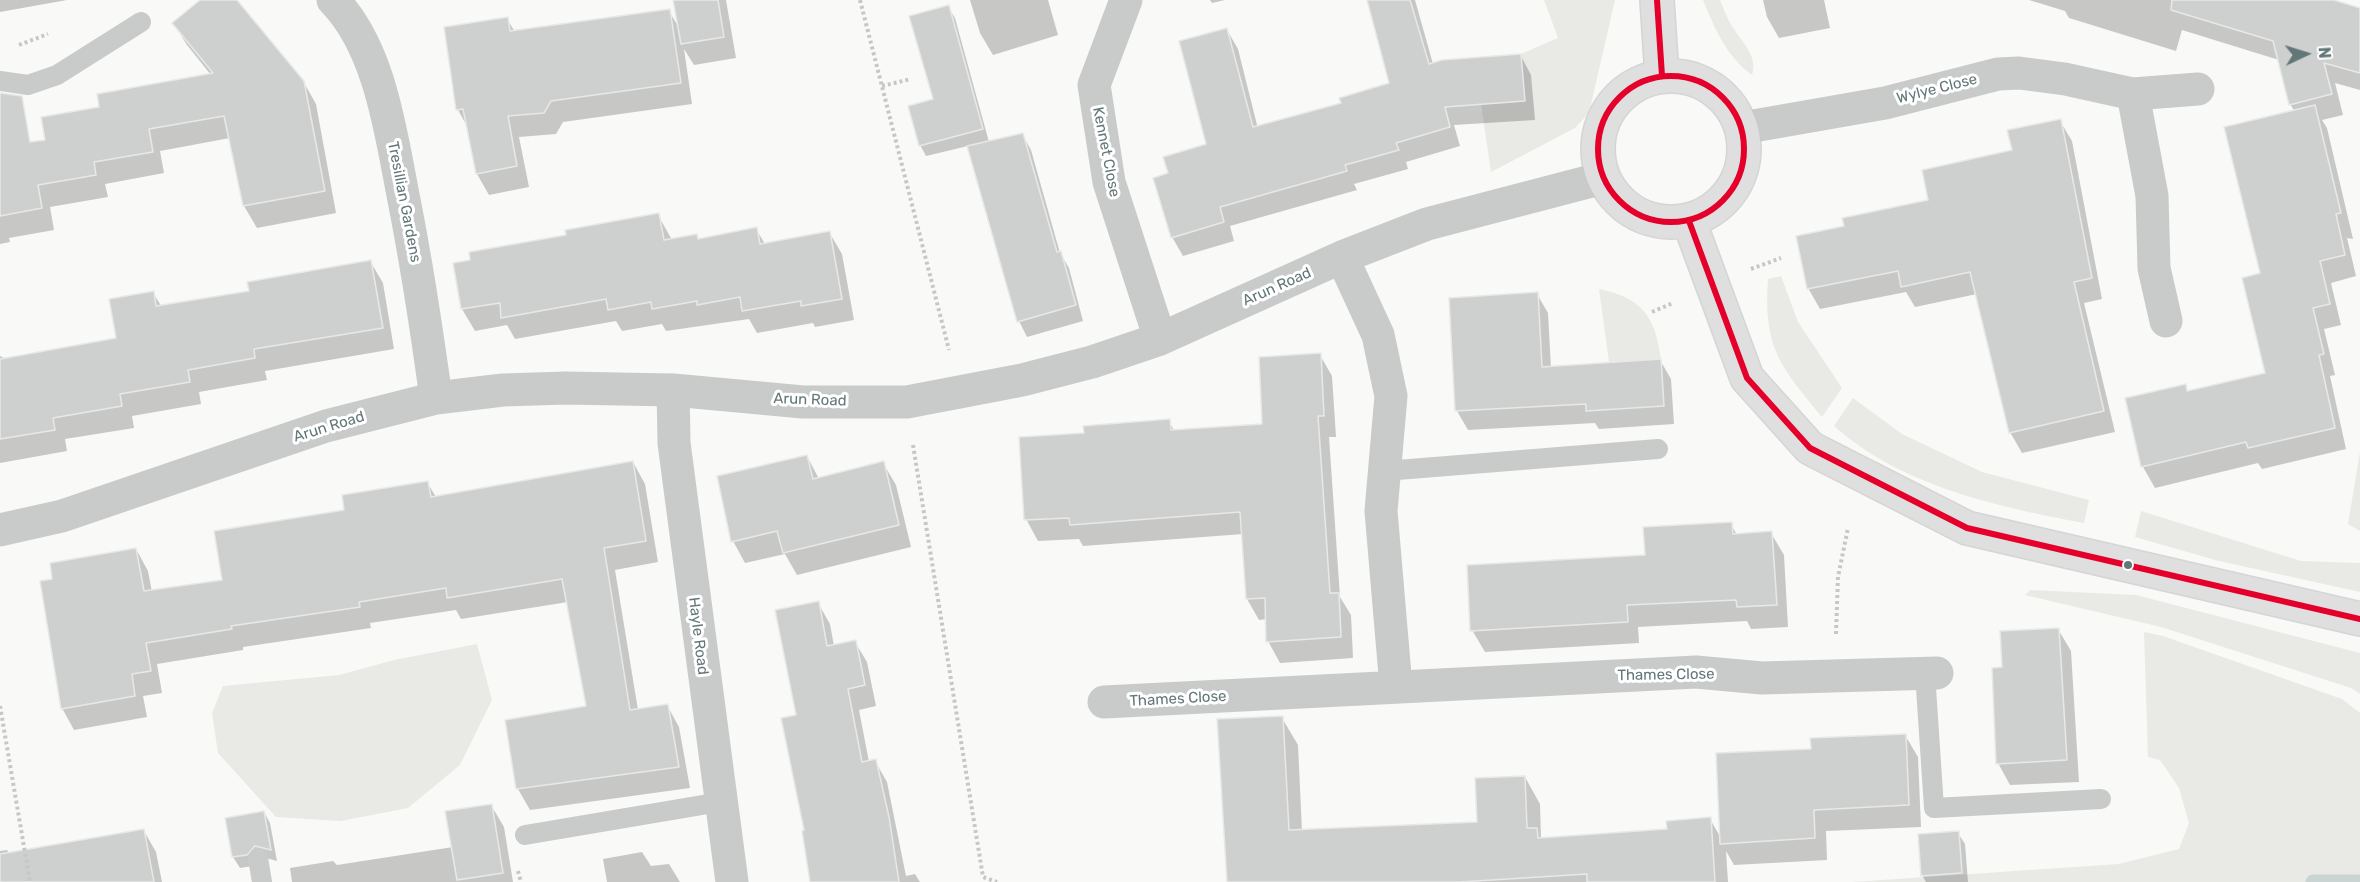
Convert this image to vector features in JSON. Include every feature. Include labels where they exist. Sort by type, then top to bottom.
[{"type":"street","name":"Kennet Close","points":[[1126,0],[1094,85],[1109,182],[1160,339]]},
{"type":"street","points":[[1657,0],[1662,76]]},
{"type":"street","name":"Tresillian Gardens","points":[[349,5],[382,89],[423,297],[436,398]]},
{"type":"street","name":"Wylye Close","points":[[1742,128],[1885,103],[1998,74],[2019,73],[2065,79],[2133,94],[2198,89]]},
{"type":"street","points":[[1662,76],[1682,76],[1702,82],[1719,93],[1733,109],[1742,128],[1745,152],[1741,175],[1723,201],[1711,212],[1689,221],[1669,224],[1648,220],[1629,210],[1614,196],[1603,178],[1598,156],[1599,133],[1607,112],[1621,94],[1640,82],[1662,76]]},
{"type":"street","points":[[2133,94],[2152,196],[2154,268],[2166,321]]},
{"type":"street","name":"Arun Road","points":[[0,530],[62,516],[326,426],[436,398],[503,390],[555,388],[673,390],[803,402],[907,402],[1022,380],[1092,362],[1160,339],[1342,257],[1427,224],[1603,178]]},
{"type":"street","points":[[1689,221],[1747,378],[1810,448],[1967,528],[2360,619]]},
{"type":"street","points":[[1342,257],[1377,334],[1391,396],[1381,511],[1396,687]]},
{"type":"street","name":"Hayle Road","points":[[673,390],[674,442],[732,882]]},
{"type":"street","name":"Thames Close","points":[[1104,702],[1696,672],[1762,678],[1931,673]]},
{"type":"lane","points":[[0,81],[28,85],[57,75],[141,22]]},
{"type":"lane","points":[[1384,471],[1658,449]]},
{"type":"lane","points":[[1931,673],[1934,808],[2101,799]]},
{"type":"lane","points":[[525,835],[720,802]]},
{"type":"lane","points":[[258,858],[262,882]]},
{"type":"path","points":[[860,0],[960,392]]},
{"type":"path","points":[[882,86],[910,79]]},
{"type":"path","points":[[907,402],[983,877],[996,882]]},
{"type":"path","points":[[1836,642],[1838,577],[1848,528]]},
{"type":"path","points":[[0,706],[30,882]]},
{"type":"shaded area","points":[[1544,0],[1615,0],[1589,113],[1575,128],[1491,172],[1481,104],[1525,101],[1521,54],[1558,38]]},
{"type":"shaded area","points":[[1703,0],[1720,0],[1730,23],[1753,61],[1752,75],[1728,51]]},
{"type":"shaded area","points":[[1781,276],[1798,322],[1842,388],[1822,417],[1786,370],[1772,340],[1767,303],[1768,279]]},
{"type":"shaded area","points":[[1599,289],[1626,298],[1644,312],[1655,332],[1661,359],[1609,362]]},
{"type":"shaded area","points":[[1853,398],[1902,434],[1982,472],[2089,500],[2084,523],[1985,501],[1920,479],[1889,464],[1860,447],[1834,426]]},
{"type":"shaded area","points":[[2360,452],[2360,531],[2348,524]]},
{"type":"shaded area","points":[[2141,511],[2301,561],[2360,563],[2360,592],[2219,561],[2135,537]]},
{"type":"shaded area","points":[[2030,590],[2136,595],[2360,653],[2360,694],[2351,688],[2161,627],[2025,595]]},
{"type":"shaded area","points":[[2144,632],[2163,636],[2342,699],[2360,713],[2360,882],[1852,882],[2119,864],[2179,849],[2189,823],[2179,788],[2160,760],[2148,757]]},
{"type":"shaded area","points":[[477,644],[492,700],[460,765],[408,808],[341,821],[276,817],[218,753],[212,713],[223,686],[339,675],[394,660]]},
{"type":"building","points":[[200,0],[237,0],[304,81],[325,191],[243,206],[224,116],[149,129],[153,152],[94,162],[96,175],[38,185],[42,208],[0,216],[0,93],[22,96],[30,142],[45,140],[41,117],[99,107],[97,94],[213,73],[172,23]]},
{"type":"building","points":[[673,0],[718,0],[724,37],[681,44]]},
{"type":"building","points":[[1367,0],[1410,0],[1429,64],[1442,60],[1521,54],[1525,101],[1445,107],[1450,127],[1396,143],[1399,150],[1345,165],[1347,171],[1220,207],[1224,222],[1171,238],[1153,178],[1168,173],[1163,157],[1206,144],[1179,41],[1227,28],[1253,127],[1341,103],[1339,98],[1389,83]]},
{"type":"building","points":[[2172,0],[2334,0],[2360,8],[2360,73],[2324,63],[2332,94],[2289,105],[2273,41],[2171,10]]},
{"type":"building","points":[[949,5],[983,129],[919,146],[908,106],[933,99],[909,16]]},
{"type":"building","points":[[670,9],[681,83],[551,101],[544,113],[508,116],[517,166],[476,174],[463,109],[456,110],[444,27],[508,17],[510,31]]},
{"type":"building","points":[[2315,105],[2341,213],[2336,214],[2345,255],[2320,261],[2330,304],[2313,308],[2324,354],[2319,355],[2335,428],[2248,448],[2246,442],[2141,467],[2125,398],[2186,384],[2187,391],[2265,373],[2242,278],[2260,273],[2224,127]]},
{"type":"building","points":[[2061,119],[2092,278],[2074,282],[2104,411],[2009,433],[1970,272],[1901,287],[1898,271],[1807,289],[1796,236],[1844,226],[1842,218],[1928,200],[1922,170],[2012,150],[2007,130]]},
{"type":"building","points":[[1023,133],[1057,252],[1061,251],[1076,305],[1017,322],[967,146]]},
{"type":"building","points":[[659,213],[664,240],[697,234],[698,239],[757,227],[760,244],[830,231],[842,299],[801,306],[801,301],[742,311],[740,297],[697,305],[697,301],[652,309],[651,302],[608,310],[606,299],[501,318],[500,303],[461,309],[453,263],[470,260],[469,252],[566,235],[565,230]]},
{"type":"building","points":[[371,260],[383,328],[254,349],[255,358],[188,370],[190,382],[120,394],[122,406],[53,418],[55,430],[0,439],[0,359],[116,338],[109,299],[154,291],[156,306],[249,291],[247,282]]},
{"type":"building","points":[[1538,292],[1542,367],[1661,359],[1664,406],[1586,411],[1586,404],[1455,411],[1449,298]]},
{"type":"building","points":[[1321,353],[1324,416],[1318,416],[1330,593],[1339,593],[1341,637],[1266,642],[1265,598],[1246,599],[1240,512],[1070,525],[1069,518],[1024,520],[1019,437],[1084,433],[1083,426],[1170,419],[1171,430],[1262,424],[1259,357]]},
{"type":"building","points":[[807,455],[813,479],[884,461],[899,525],[783,553],[777,531],[731,542],[717,476]]},
{"type":"building","points":[[633,461],[646,541],[604,548],[630,710],[668,704],[679,767],[516,789],[505,720],[586,706],[562,579],[447,598],[446,588],[359,602],[360,607],[231,626],[232,629],[146,643],[151,671],[132,674],[135,696],[61,709],[40,581],[52,579],[50,563],[136,548],[144,591],[222,580],[214,531],[344,510],[342,495],[428,481],[431,497]]},
{"type":"building","points":[[1732,522],[1733,534],[1772,531],[1777,605],[1737,607],[1736,600],[1627,605],[1628,622],[1470,631],[1467,565],[1645,555],[1643,527]]},
{"type":"building","points":[[819,601],[827,646],[856,640],[865,685],[848,689],[862,762],[876,759],[889,817],[899,882],[810,882],[802,831],[804,830],[781,718],[796,715],[775,610]]},
{"type":"building","points":[[2059,628],[2067,760],[1996,764],[1992,668],[2002,667],[2000,631]]},
{"type":"building","points":[[1283,716],[1289,830],[1477,822],[1475,778],[1525,776],[1527,828],[1537,828],[1538,838],[1667,829],[1666,821],[1711,817],[1715,882],[1587,882],[1587,874],[1460,882],[1227,882],[1217,719]]},
{"type":"building","points":[[1906,734],[1909,805],[1814,810],[1815,838],[1720,844],[1716,753],[1811,749],[1810,738]]},
{"type":"building","points":[[492,804],[503,873],[457,880],[445,811]]},
{"type":"building","points":[[264,811],[271,850],[255,846],[247,855],[232,857],[225,818]]},
{"type":"building","points":[[144,829],[154,882],[0,882],[0,854]]},
{"type":"building","points":[[1959,831],[1962,873],[1921,876],[1918,834]]},
{"type":"waterway","points":[[2313,882],[2358,882]]},
{"type":"transit line","points":[[1657,0],[1662,76]]},
{"type":"transit line","points":[[1671,76],[1699,81],[1723,97],[1739,121],[1744,149],[1739,177],[1723,201],[1699,217],[1671,222],[1643,217],[1619,201],[1603,177],[1598,149],[1603,121],[1619,97],[1643,81],[1671,76]]},
{"type":"transit line","points":[[1689,221],[1747,378],[1810,448],[1967,528],[2360,619]]}]
